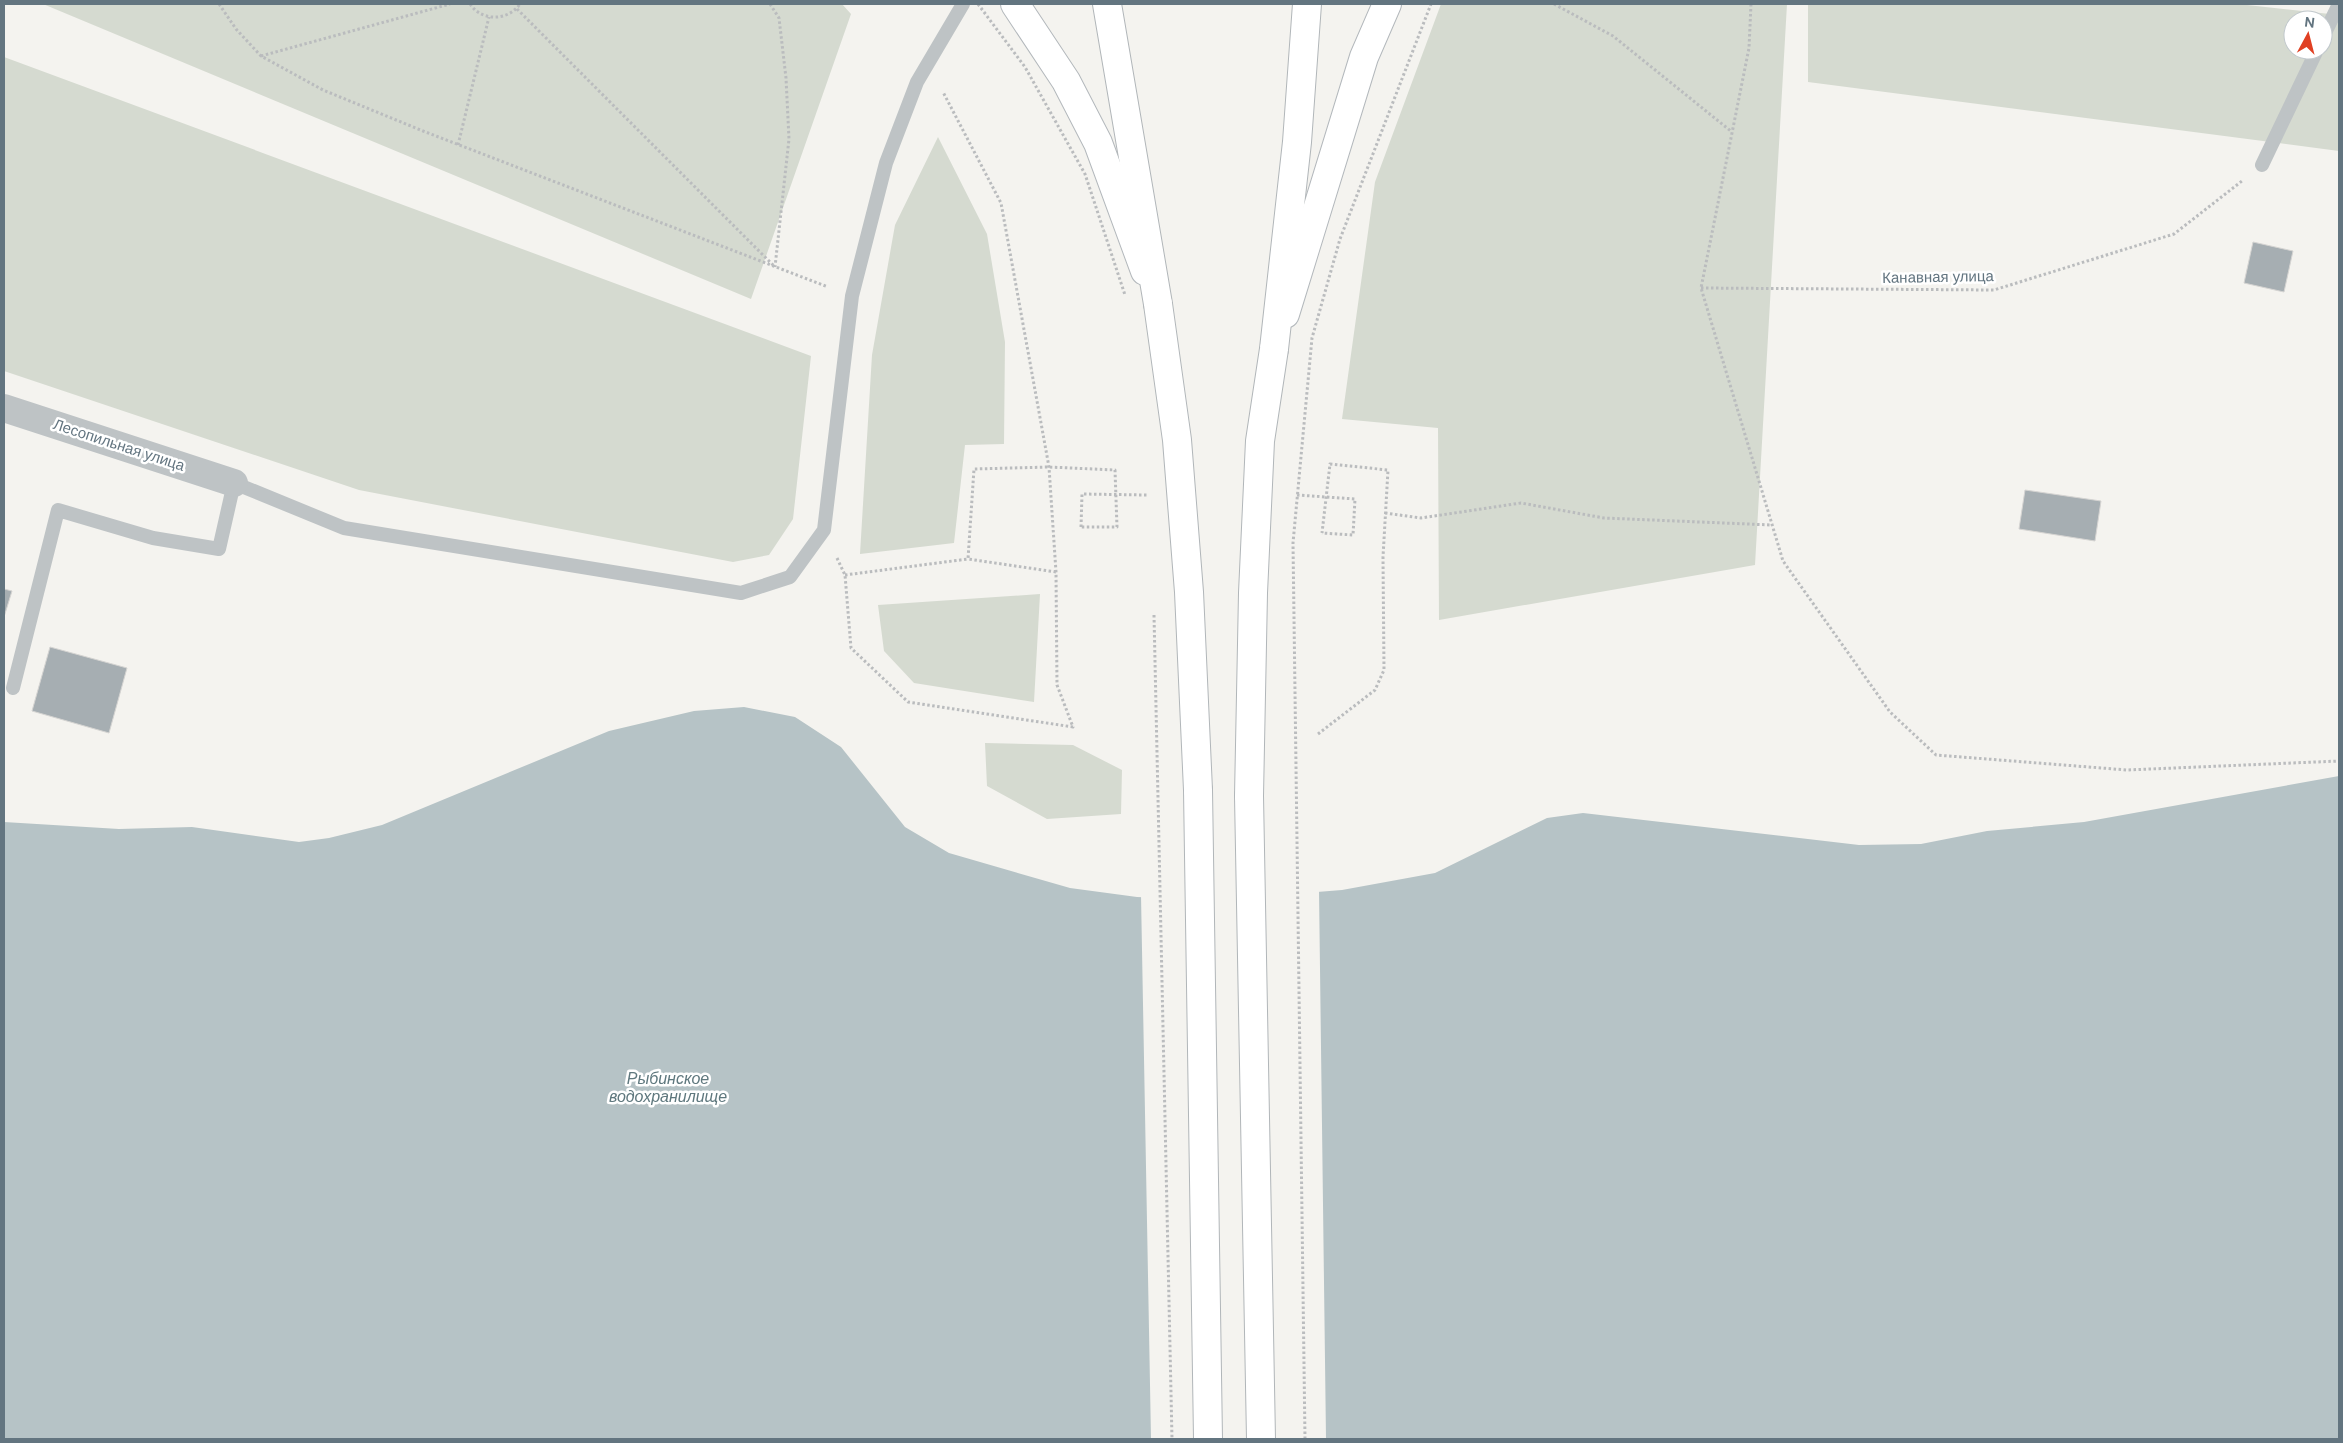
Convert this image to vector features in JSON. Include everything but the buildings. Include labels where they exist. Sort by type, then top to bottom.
[{"type":"main road","points":[[1015,4],[1066,80],[1098,143],[1158,304]]},
{"type":"main road","points":[[1107,4],[1158,304],[1177,440],[1189,592],[1198,780],[1208,1439]]},
{"type":"main road","points":[[1261,1439],[1249,796],[1253,593],[1260,441],[1274,349],[1297,142],[1307,4]]},
{"type":"main road","points":[[1274,349],[1364,57],[1387,4]]},
{"type":"street","name":"Лесопильная улица","points":[[4,408],[234,483]]},
{"type":"lane","points":[[13,688],[58,510],[153,538],[219,549],[234,483],[344,528],[741,593],[790,577],[824,530],[852,296],[886,163],[917,82],[962,4]]},
{"type":"lane","points":[[2333,16],[2339,4]]},
{"type":"lane","points":[[2262,165],[2312,60]]},
{"type":"path","points":[[219,4],[236,29],[261,56],[323,90],[458,145],[852,296]]},
{"type":"path","points":[[261,56],[450,4]]},
{"type":"path","points":[[470,4],[480,14],[489,17],[508,15],[517,9],[520,4]]},
{"type":"path","points":[[770,4],[779,18],[786,78],[789,139],[775,267]]},
{"type":"path","points":[[978,4],[1025,67],[1085,174],[1125,293],[1126,302]]},
{"type":"path","points":[[1305,1439],[1293,543],[1297,495],[1312,338],[1340,239],[1431,4]]},
{"type":"path","points":[[1554,4],[1613,36],[1732,132]]},
{"type":"path","points":[[1751,4],[1748,48],[1701,288],[1783,561],[1890,712],[1936,755],[2127,770],[2339,761]]},
{"type":"path","points":[[517,9],[775,267]]},
{"type":"path","points":[[458,145],[489,17]]},
{"type":"path","points":[[824,530],[845,575],[851,648],[908,702],[1073,727],[1057,684],[1056,572],[1049,467],[1001,203],[928,63]]},
{"type":"path","name":"Канавная улица","points":[[1701,288],[1994,290],[2174,234],[2262,165]]},
{"type":"path","points":[[1297,495],[1355,499],[1353,535],[1322,533],[1330,464],[1388,470],[1383,557],[1384,670],[1375,690],[1318,734]]},
{"type":"path","points":[[968,559],[974,469],[1049,467],[1115,470],[1118,527],[1082,527],[1082,494],[1147,494]]},
{"type":"path","points":[[1146,485],[1148,503]]},
{"type":"path","points":[[1385,513],[1421,518],[1521,503],[1604,518],[1772,525]]},
{"type":"path","points":[[845,575],[968,559],[1056,572]]},
{"type":"path","points":[[1154,606],[1172,1439]]},
{"type":"shaded area","points":[[43,4],[842,4],[851,14],[751,299]]},
{"type":"shaded area","points":[[1441,4],[1787,4],[1755,565],[1439,620],[1438,428],[1342,419],[1375,182]]},
{"type":"shaded area","points":[[1808,4],[2238,4],[2293,10],[2283,10],[2283,60],[2333,60],[2333,14],[2339,15],[2339,151],[1808,82]]},
{"type":"shaded area","points":[[4,57],[811,356],[793,519],[769,555],[733,562],[359,490],[4,371]]},
{"type":"shaded area","points":[[938,137],[987,234],[1005,342],[1004,444],[965,445],[954,543],[860,554],[872,355],[895,225]]},
{"type":"shaded area","points":[[1040,594],[1034,702],[914,683],[884,651],[878,605]]},
{"type":"shaded area","points":[[985,743],[1073,745],[1122,770],[1121,814],[1047,819],[987,786]]},
{"type":"water","name":"Рыбинское водохранилище","points":[[744,707],[795,717],[841,747],[905,827],[949,853],[1070,888],[1137,897],[1219,900],[1342,890],[1435,873],[1547,818],[1583,813],[1859,845],[1921,844],[1987,831],[2084,822],[2339,776],[2339,1439],[4,1439],[4,822],[119,829],[192,827],[299,842],[329,838],[382,825],[609,731],[694,711]]},
{"type":"pier","points":[[1319,890],[1326,1439],[1151,1439],[1141,895],[1219,898]]}]
